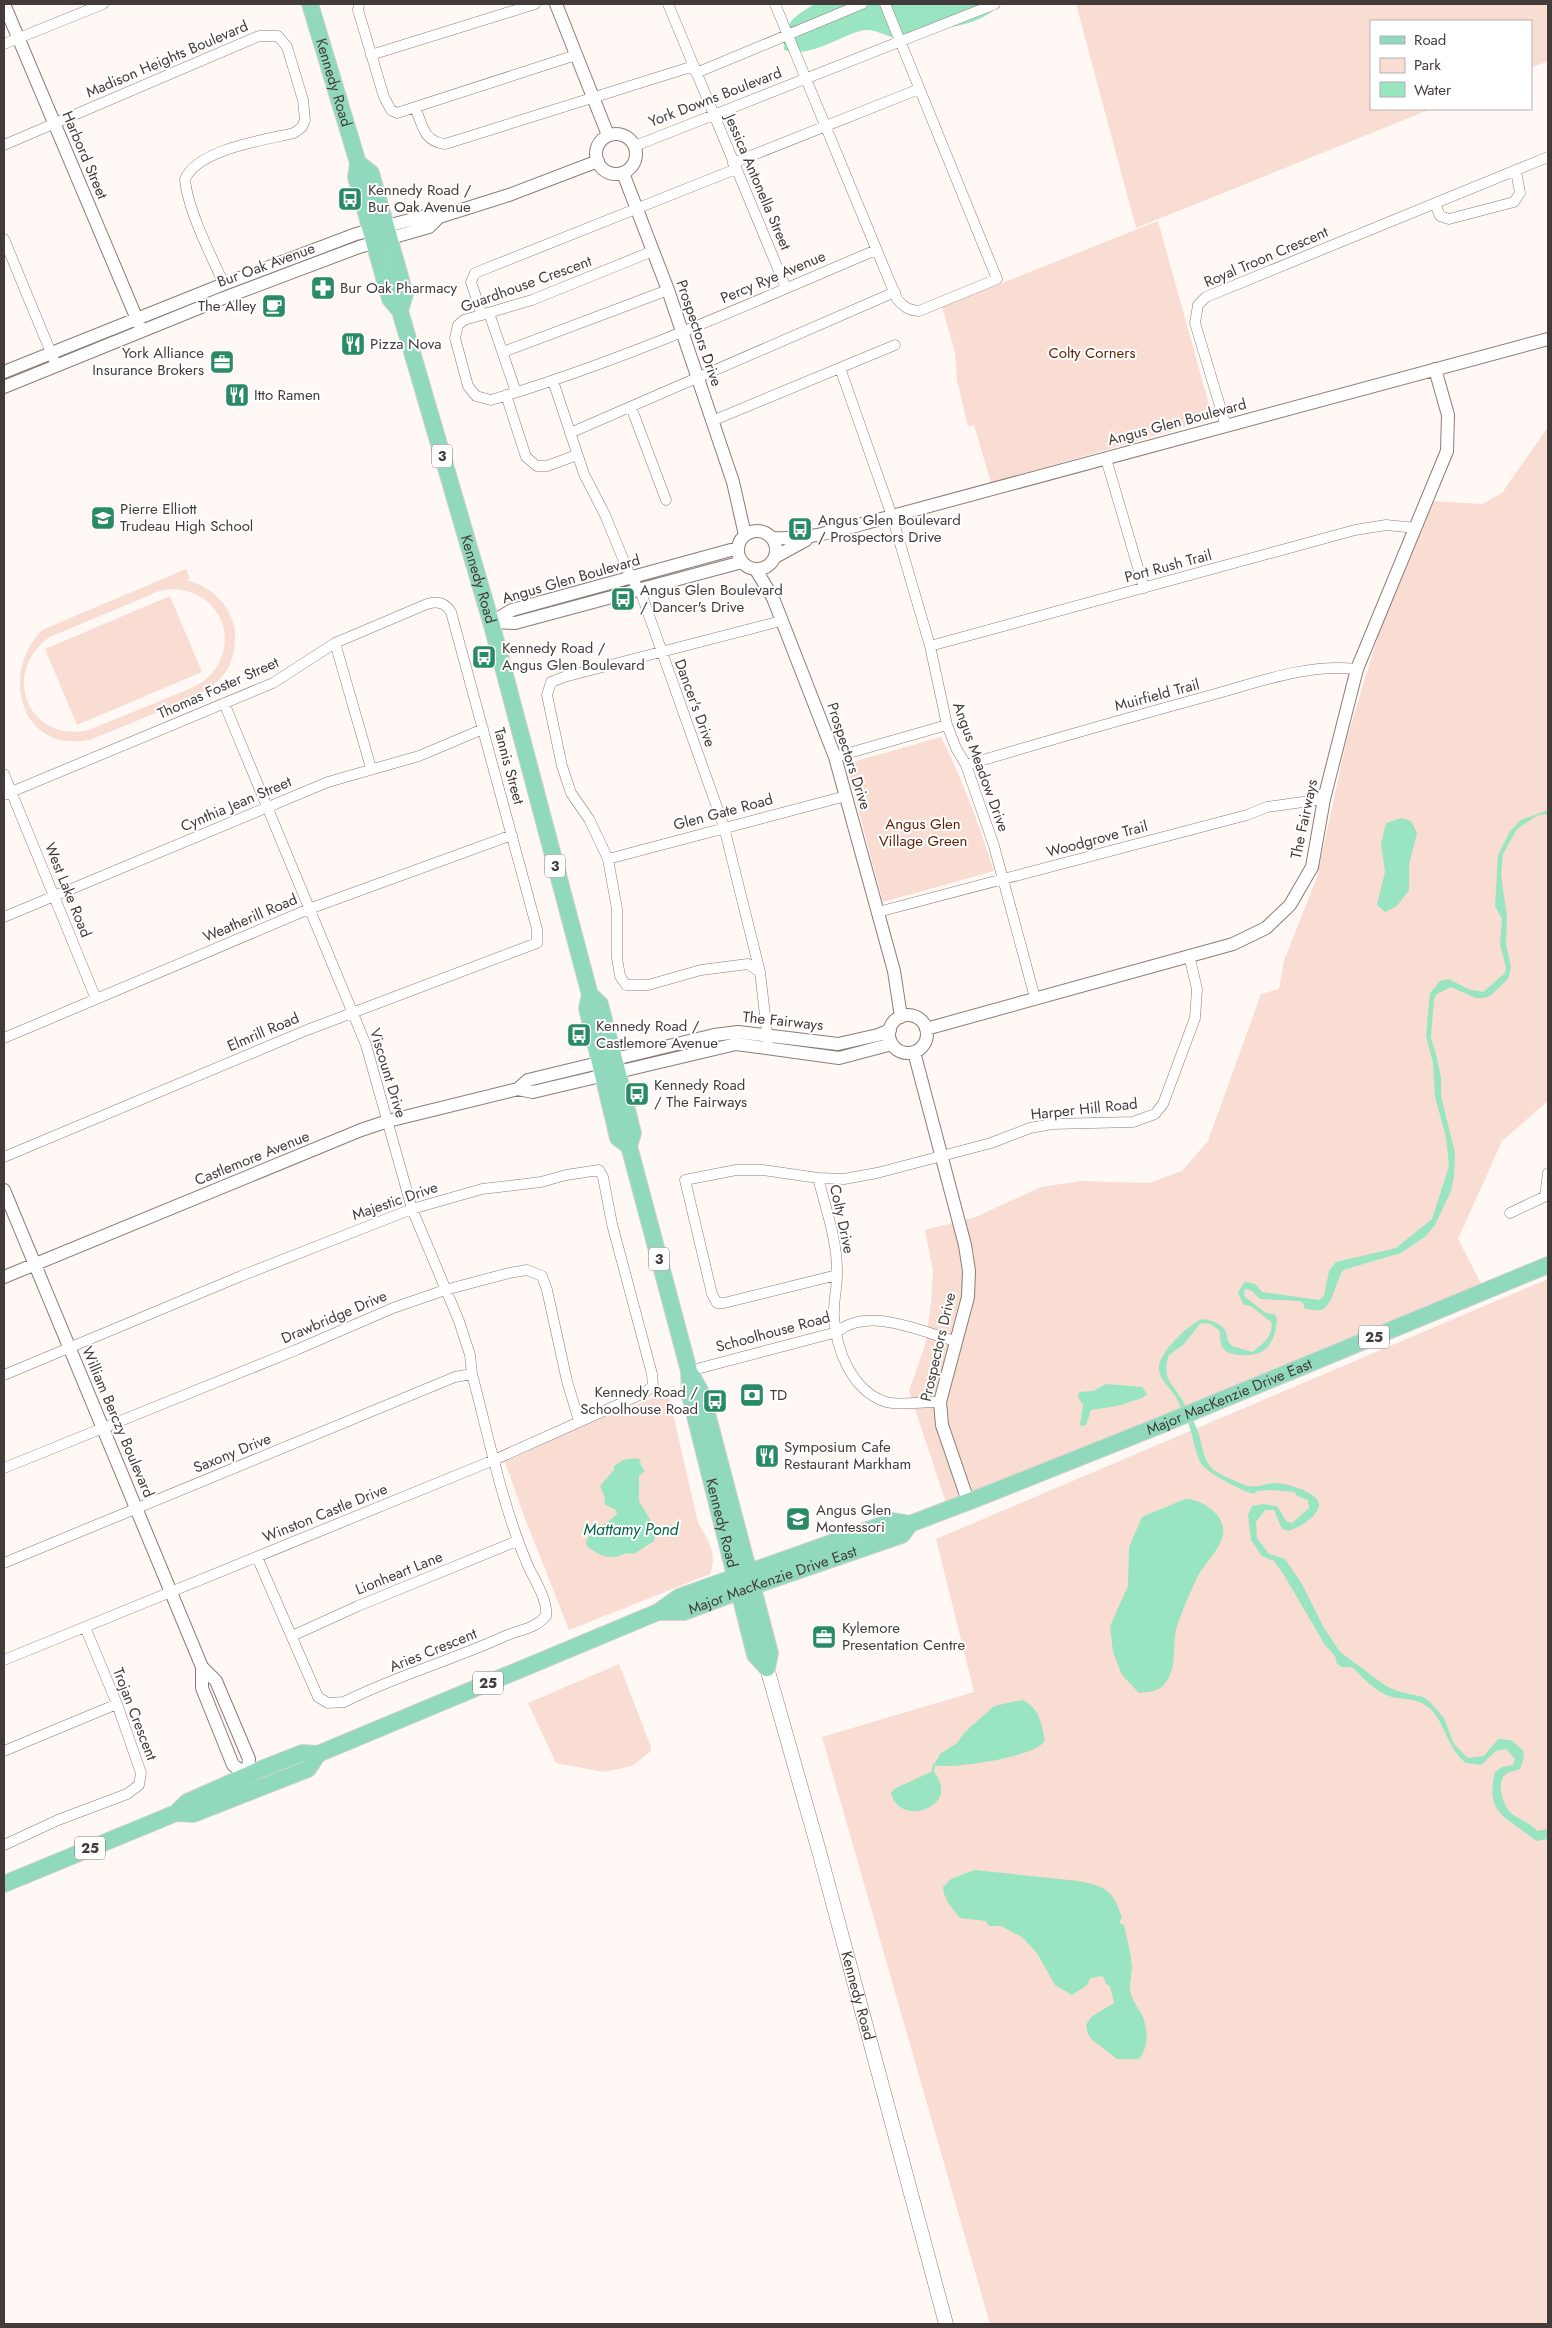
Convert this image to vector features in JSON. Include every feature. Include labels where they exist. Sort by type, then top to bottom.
[{"type":"main road","name":"Kennedy Road","points":[[310,4],[358,163],[371,173],[390,299],[400,310],[491,622],[590,995],[600,1004],[609,1067],[633,1133],[628,1146],[689,1372],[690,1396],[744,1581],[755,1656],[767,1668],[819,1851],[946,2324]]},
{"type":"main road","name":"Major MacKenzie Drive East","points":[[4,1884],[176,1813],[187,1802],[247,1775],[302,1753],[318,1754],[658,1612],[684,1612],[744,1581],[902,1535],[910,1524],[1162,1426],[1548,1265]]},
{"type":"main road","name":"Major MacKenzie Drive East","points":[[176,1813],[192,1814],[308,1769],[318,1754]]},
{"type":"street","name":"Harbord Street","points":[[4,4],[141,331]]},
{"type":"street","points":[[4,44],[103,4]]},
{"type":"street","points":[[359,4],[358,10],[384,97],[391,110],[397,113],[576,55]]},
{"type":"street","points":[[371,54],[535,4]]},
{"type":"street","points":[[556,4],[608,135]]},
{"type":"street","name":"Jessica Antonella Street","points":[[668,4],[786,288]]},
{"type":"street","points":[[775,4],[894,292],[903,306],[919,311],[998,279],[885,4]]},
{"type":"street","points":[[415,107],[428,139],[435,143],[445,144],[593,97],[695,70],[862,4]]},
{"type":"street","name":"York Downs Boulevard","points":[[635,146],[995,4]]},
{"type":"street","name":"Madison Heights Boulevard","points":[[4,145],[259,36],[278,36],[284,41],[302,100],[305,120],[302,127],[294,133],[220,152],[195,166],[185,179],[199,225],[224,284]]},
{"type":"street","points":[[577,455],[547,466],[537,466],[526,457],[503,352],[471,282],[475,273],[637,208],[919,88]]},
{"type":"street","points":[[608,135],[624,135],[635,146],[636,152],[633,165],[623,173],[611,173],[605,170],[598,161],[597,149],[599,143],[608,135]]},
{"type":"street","name":"Royal Troon Crescent","points":[[1226,426],[1195,323],[1198,305],[1206,297],[1548,157]]},
{"type":"street","points":[[380,234],[425,216],[439,217],[509,195],[598,161]]},
{"type":"street","points":[[1435,203],[1440,216],[1449,219],[1514,202],[1520,193],[1516,171]]},
{"type":"street","name":"Prospectors Drive","points":[[623,173],[668,290],[740,505],[745,535]]},
{"type":"street","name":"Bur Oak Avenue","points":[[4,372],[224,284],[380,234]]},
{"type":"street","name":"Bur Oak Avenue","points":[[4,387],[380,234]]},
{"type":"street","points":[[4,239],[56,366]]},
{"type":"street","name":"Percy Rye Avenue","points":[[682,332],[876,250]]},
{"type":"street","name":"Guardhouse Crescent","points":[[653,251],[576,284],[464,320],[456,330],[455,338],[468,386],[476,396],[483,399],[511,394],[553,382],[682,332]]},
{"type":"street","points":[[503,352],[668,290]]},
{"type":"street","points":[[570,433],[894,292]]},
{"type":"street","name":"Angus Glen Boulevard","points":[[772,538],[796,539],[815,536],[1548,339]]},
{"type":"street","points":[[712,422],[895,345]]},
{"type":"street","name":"Angus Meadow Drive","points":[[840,368],[892,516],[930,646],[947,725],[956,748],[966,765],[1004,880],[1035,998]]},
{"type":"street","name":"The Fairways","points":[[926,1029],[1233,944],[1266,928],[1290,905],[1312,867],[1324,799],[1357,669],[1444,462],[1448,443],[1448,415],[1435,369]]},
{"type":"street","name":"Dancer's Drive","points":[[553,382],[577,455],[631,578],[640,590],[724,827],[760,972],[768,1041]]},
{"type":"street","points":[[631,407],[666,500]]},
{"type":"street","points":[[1106,459],[1144,588]]},
{"type":"street","name":"Prospectors Drive","points":[[740,505],[759,531]]},
{"type":"street","name":"Port Rush Trail","points":[[930,646],[1355,530],[1386,525],[1416,528]]},
{"type":"street","points":[[759,531],[772,538],[776,545],[772,561],[756,570],[742,562],[738,548],[745,535],[759,531]]},
{"type":"street","name":"Angus Glen Boulevard","points":[[772,561],[815,536]]},
{"type":"street","name":"Angus Glen Boulevard","points":[[491,622],[512,610],[738,548]]},
{"type":"street","name":"Prospectors Drive","points":[[772,561],[773,598]]},
{"type":"street","name":"Angus Glen Boulevard","points":[[491,622],[515,623],[742,562]]},
{"type":"street","name":"Prospectors Drive","points":[[756,570],[773,598],[835,757],[894,971],[901,1016]]},
{"type":"street","name":"Thomas Foster Street","points":[[8,794],[273,683],[335,643],[427,604],[440,603]]},
{"type":"street","name":"Tannis Street","points":[[440,603],[447,606],[451,612],[536,924],[537,943]]},
{"type":"street","points":[[760,972],[748,964],[701,970],[648,985],[626,985],[620,976],[618,967],[617,909],[608,860],[589,819],[571,793],[562,766],[546,695],[547,688],[551,682],[564,677],[781,621]]},
{"type":"street","points":[[335,643],[371,768]]},
{"type":"street","name":"Muirfield Trail","points":[[966,765],[1179,704],[1311,669],[1342,667],[1357,669]]},
{"type":"street","name":"Viscount Drive","points":[[224,703],[373,1065],[412,1209],[459,1321],[470,1355],[472,1374],[494,1460]]},
{"type":"street","points":[[835,757],[947,725]]},
{"type":"street","name":"Cynthia Jean Street","points":[[4,917],[328,782],[371,768],[419,756],[483,729]]},
{"type":"street","name":"West Lake Road","points":[[4,774],[8,794],[54,896],[96,999]]},
{"type":"street","name":"Glen Gate Road","points":[[608,860],[724,827],[846,796]]},
{"type":"street","name":"Woodgrove Trail","points":[[878,912],[1247,815],[1267,807],[1324,799]]},
{"type":"street","name":"Weatherill Road","points":[[4,1038],[310,909],[512,835]]},
{"type":"street","name":"Elmrill Road","points":[[4,1157],[352,1012],[537,943]]},
{"type":"street","name":"Harper Hill Road","points":[[838,1275],[724,1303],[717,1303],[712,1294],[684,1180],[736,1170],[763,1170],[818,1178],[844,1179],[942,1157],[991,1143],[1030,1128],[1052,1124],[1133,1122],[1155,1114],[1163,1104],[1195,1018],[1196,989],[1189,955]]},
{"type":"street","points":[[901,1016],[918,1017],[926,1029],[925,1042],[914,1052],[906,1053],[898,1050],[892,1044],[890,1030],[901,1016]]},
{"type":"street","name":"The Fairways","points":[[609,1067],[736,1044],[768,1041],[838,1044],[890,1030]]},
{"type":"street","name":"The Fairways","points":[[768,1041],[839,1058],[892,1044]]},
{"type":"street","name":"Prospectors Drive","points":[[914,1052],[966,1245],[969,1271],[968,1297],[940,1402],[942,1426],[968,1501]]},
{"type":"street","name":"Castlemore Avenue","points":[[4,1277],[361,1130],[388,1121],[518,1089],[528,1080],[609,1067]]},
{"type":"street","name":"Majestic Drive","points":[[4,1375],[241,1276],[412,1209],[482,1189],[541,1182],[566,1175],[599,1170],[603,1177],[612,1224],[652,1374],[653,1386]]},
{"type":"street","points":[[1510,1213],[1547,1195],[1548,1173]]},
{"type":"street","name":"Colty Drive","points":[[818,1178],[834,1245],[838,1275],[834,1298],[834,1318],[850,1371],[867,1393],[888,1402],[940,1402]]},
{"type":"street","name":"William Berczy Boulevard","points":[[4,1190],[202,1667],[216,1681],[231,1715],[249,1759],[247,1775]]},
{"type":"street","name":"Drawbridge Drive","points":[[4,1468],[296,1350],[393,1308],[445,1290],[526,1270],[542,1276],[547,1290],[567,1381],[579,1421]]},
{"type":"street","name":"Schoolhouse Road","points":[[689,1372],[837,1332],[844,1326],[862,1320],[878,1320],[955,1341]]},
{"type":"street","name":"Saxony Drive","points":[[4,1563],[455,1378],[472,1374]]},
{"type":"street","name":"Winston Castle Drive","points":[[4,1660],[494,1460],[644,1393],[653,1386]]},
{"type":"street","name":"Aries Crescent","points":[[257,1557],[318,1697],[328,1703],[344,1702],[529,1628],[542,1621],[546,1616],[546,1610],[517,1540],[494,1460]]},
{"type":"street","name":"Lionheart Lane","points":[[292,1636],[358,1606],[517,1540]]},
{"type":"street","name":"Trojan Crescent","points":[[4,1845],[58,1820],[127,1794],[139,1785],[141,1773],[85,1627]]},
{"type":"street","points":[[4,1750],[116,1704]]},
{"type":"green space","points":[[1076,4],[1548,4],[1548,61],[1532,68],[1532,20],[1370,20],[1370,110],[1429,110],[1136,228]]},
{"type":"green space","name":"Colty Corners","points":[[1158,221],[1213,419],[991,483],[974,425],[968,426],[957,380],[955,353],[942,307]]},
{"type":"green space","points":[[1548,427],[1548,1101],[1502,1141],[1458,1239],[1489,1299],[949,1512],[909,1391],[925,1345],[931,1303],[933,1271],[925,1230],[976,1217],[1041,1187],[1081,1181],[1149,1183],[1182,1171],[1208,1141],[1261,994],[1279,989],[1284,961],[1317,877],[1347,738],[1382,623],[1432,501],[1482,504],[1502,493]]},
{"type":"green space","points":[[186,569],[190,578],[187,580],[209,590],[226,607],[233,622],[235,638],[231,662],[225,673],[206,691],[89,740],[65,741],[46,734],[32,722],[24,706],[20,687],[22,667],[29,647],[42,630]],"holes":[[[174,589],[201,597],[212,606],[220,618],[225,635],[223,653],[215,670],[209,676],[189,689],[89,730],[67,731],[50,726],[36,716],[28,702],[24,685],[26,668],[35,651],[50,637],[159,591]]]},
{"type":"green space","points":[[170,596],[202,672],[77,725],[45,649]]},
{"type":"green space","name":"Angus Glen Village Green","points":[[941,737],[970,803],[994,871],[883,902],[846,764]]},
{"type":"green space","points":[[1548,1279],[1548,2324],[990,2324],[822,1737],[974,1692],[936,1539]]},
{"type":"green space","points":[[668,1392],[698,1523],[711,1547],[713,1560],[710,1574],[569,1630],[505,1462],[580,1427]]},
{"type":"green space","points":[[619,1664],[651,1751],[632,1766],[604,1772],[556,1763],[528,1703]]},
{"type":"water","points":[[815,4],[1000,4],[993,11],[975,21],[907,37],[897,38],[865,30],[813,49],[794,52],[784,50],[787,27],[795,17]]},
{"type":"water","points":[[1548,810],[1548,814],[1538,815],[1517,829],[1503,854],[1501,875],[1507,917],[1506,944],[1511,967],[1508,979],[1490,996],[1483,998],[1476,998],[1451,987],[1437,994],[1434,999],[1431,1038],[1441,1078],[1441,1096],[1455,1153],[1451,1191],[1435,1225],[1426,1236],[1401,1253],[1343,1270],[1328,1304],[1321,1310],[1305,1309],[1303,1303],[1299,1301],[1260,1299],[1252,1291],[1245,1289],[1244,1296],[1266,1313],[1274,1314],[1277,1318],[1272,1341],[1268,1347],[1257,1354],[1240,1355],[1231,1353],[1222,1346],[1219,1330],[1210,1324],[1201,1323],[1183,1345],[1169,1355],[1166,1371],[1167,1377],[1194,1423],[1208,1464],[1212,1468],[1248,1486],[1274,1483],[1283,1484],[1305,1491],[1317,1499],[1319,1504],[1316,1513],[1302,1525],[1289,1531],[1282,1529],[1274,1510],[1265,1510],[1256,1522],[1257,1538],[1269,1554],[1285,1559],[1302,1584],[1323,1626],[1340,1652],[1386,1686],[1397,1691],[1423,1697],[1429,1701],[1444,1718],[1454,1744],[1468,1758],[1484,1756],[1498,1739],[1511,1740],[1523,1750],[1524,1757],[1520,1769],[1505,1775],[1502,1779],[1501,1789],[1505,1805],[1511,1813],[1531,1825],[1537,1831],[1548,1829],[1548,1839],[1536,1841],[1501,1814],[1493,1798],[1492,1787],[1495,1772],[1502,1767],[1513,1765],[1515,1759],[1506,1749],[1496,1751],[1481,1765],[1466,1763],[1454,1749],[1434,1712],[1428,1707],[1415,1701],[1386,1695],[1370,1685],[1352,1667],[1342,1667],[1337,1664],[1335,1656],[1325,1645],[1284,1575],[1274,1561],[1262,1556],[1251,1540],[1248,1515],[1252,1506],[1263,1504],[1277,1506],[1286,1521],[1292,1523],[1309,1508],[1308,1500],[1297,1496],[1294,1492],[1272,1490],[1257,1491],[1254,1494],[1235,1487],[1208,1471],[1198,1458],[1187,1420],[1175,1396],[1161,1377],[1159,1366],[1165,1353],[1176,1339],[1202,1319],[1220,1325],[1232,1346],[1252,1352],[1264,1343],[1271,1331],[1271,1322],[1252,1307],[1243,1304],[1238,1293],[1246,1282],[1255,1284],[1262,1292],[1319,1300],[1324,1296],[1329,1271],[1336,1262],[1396,1248],[1432,1219],[1449,1166],[1446,1137],[1435,1097],[1433,1063],[1426,1036],[1430,993],[1440,981],[1449,979],[1468,989],[1483,992],[1505,973],[1506,968],[1500,944],[1502,919],[1495,906],[1498,855],[1510,831],[1521,820]]},
{"type":"water","points":[[1401,818],[1411,821],[1417,833],[1409,865],[1409,890],[1397,906],[1385,912],[1377,905],[1385,872],[1381,844],[1386,823]]},
{"type":"water","points":[[1106,1384],[1142,1387],[1147,1394],[1142,1398],[1117,1406],[1091,1410],[1086,1425],[1080,1425],[1083,1405],[1078,1397],[1079,1392],[1093,1391]]},
{"type":"water","name":"Mattamy Pond","points":[[636,1458],[641,1460],[640,1464],[645,1471],[639,1476],[639,1501],[657,1531],[654,1541],[634,1554],[628,1553],[613,1557],[602,1555],[586,1545],[587,1540],[593,1532],[617,1514],[616,1510],[604,1504],[605,1498],[600,1486],[614,1470],[614,1466],[623,1460]]},
{"type":"water","points":[[1185,1499],[1199,1502],[1212,1509],[1223,1527],[1222,1539],[1199,1574],[1180,1617],[1175,1637],[1173,1666],[1168,1679],[1158,1689],[1139,1693],[1122,1675],[1113,1652],[1110,1626],[1128,1586],[1129,1547],[1142,1517]]},
{"type":"water","points":[[1022,1700],[1033,1707],[1039,1717],[1045,1740],[1040,1746],[1012,1756],[975,1764],[934,1765],[940,1754],[957,1743],[965,1732],[994,1706]]},
{"type":"water","points":[[933,1771],[940,1783],[941,1794],[935,1803],[927,1809],[916,1811],[905,1810],[896,1804],[891,1793],[894,1789]]},
{"type":"water","points":[[974,1870],[1079,1881],[1096,1885],[1111,1895],[1122,1917],[1119,1923],[1124,1925],[1130,1951],[1132,1967],[1130,1991],[1142,2015],[1145,2026],[1146,2044],[1139,2059],[1117,2059],[1091,2039],[1088,2034],[1086,2025],[1091,2017],[1114,2003],[1110,1986],[1106,1984],[1103,1976],[1091,1978],[1086,1986],[1072,1995],[1055,1985],[1037,1953],[1022,1937],[1001,1926],[989,1926],[986,1921],[960,1918],[947,1900],[943,1887],[951,1879]]},
{"type":"waterway","points":[[933,1771],[934,1765]]},
{"type":"place","name":"Kennedy Road / Bur Oak Avenue","points":[[350,199]]},
{"type":"place","name":"Bur Oak Pharmacy","points":[[323,288]]},
{"type":"place","name":"The Alley","points":[[274,306]]},
{"type":"place","name":"Pizza Nova","points":[[353,344]]},
{"type":"place","name":"York Alliance Insurance Brokers","points":[[222,362]]},
{"type":"place","name":"Itto Ramen","points":[[237,395]]},
{"type":"place","name":"Pierre Elliott Trudeau High School","points":[[103,518]]},
{"type":"place","name":"Angus Glen Boulevard / Prospectors Drive","points":[[800,529]]},
{"type":"place","name":"Angus Glen Boulevard / Dancer's Drive","points":[[623,599]]},
{"type":"place","name":"Kennedy Road / Angus Glen Boulevard","points":[[484,657]]},
{"type":"place","name":"Kennedy Road / Castlemore Avenue","points":[[579,1035]]},
{"type":"place","name":"Kennedy Road / The Fairways","points":[[637,1094]]},
{"type":"place","name":"TD","points":[[752,1395]]},
{"type":"place","name":"Kennedy Road / Schoolhouse Road","points":[[715,1401]]},
{"type":"place","name":"Symposium Cafe Restaurant Markham","points":[[767,1456]]},
{"type":"place","name":"Angus Glen Montessori","points":[[798,1519]]},
{"type":"place","name":"Kylemore Presentation Centre","points":[[824,1637]]}]
